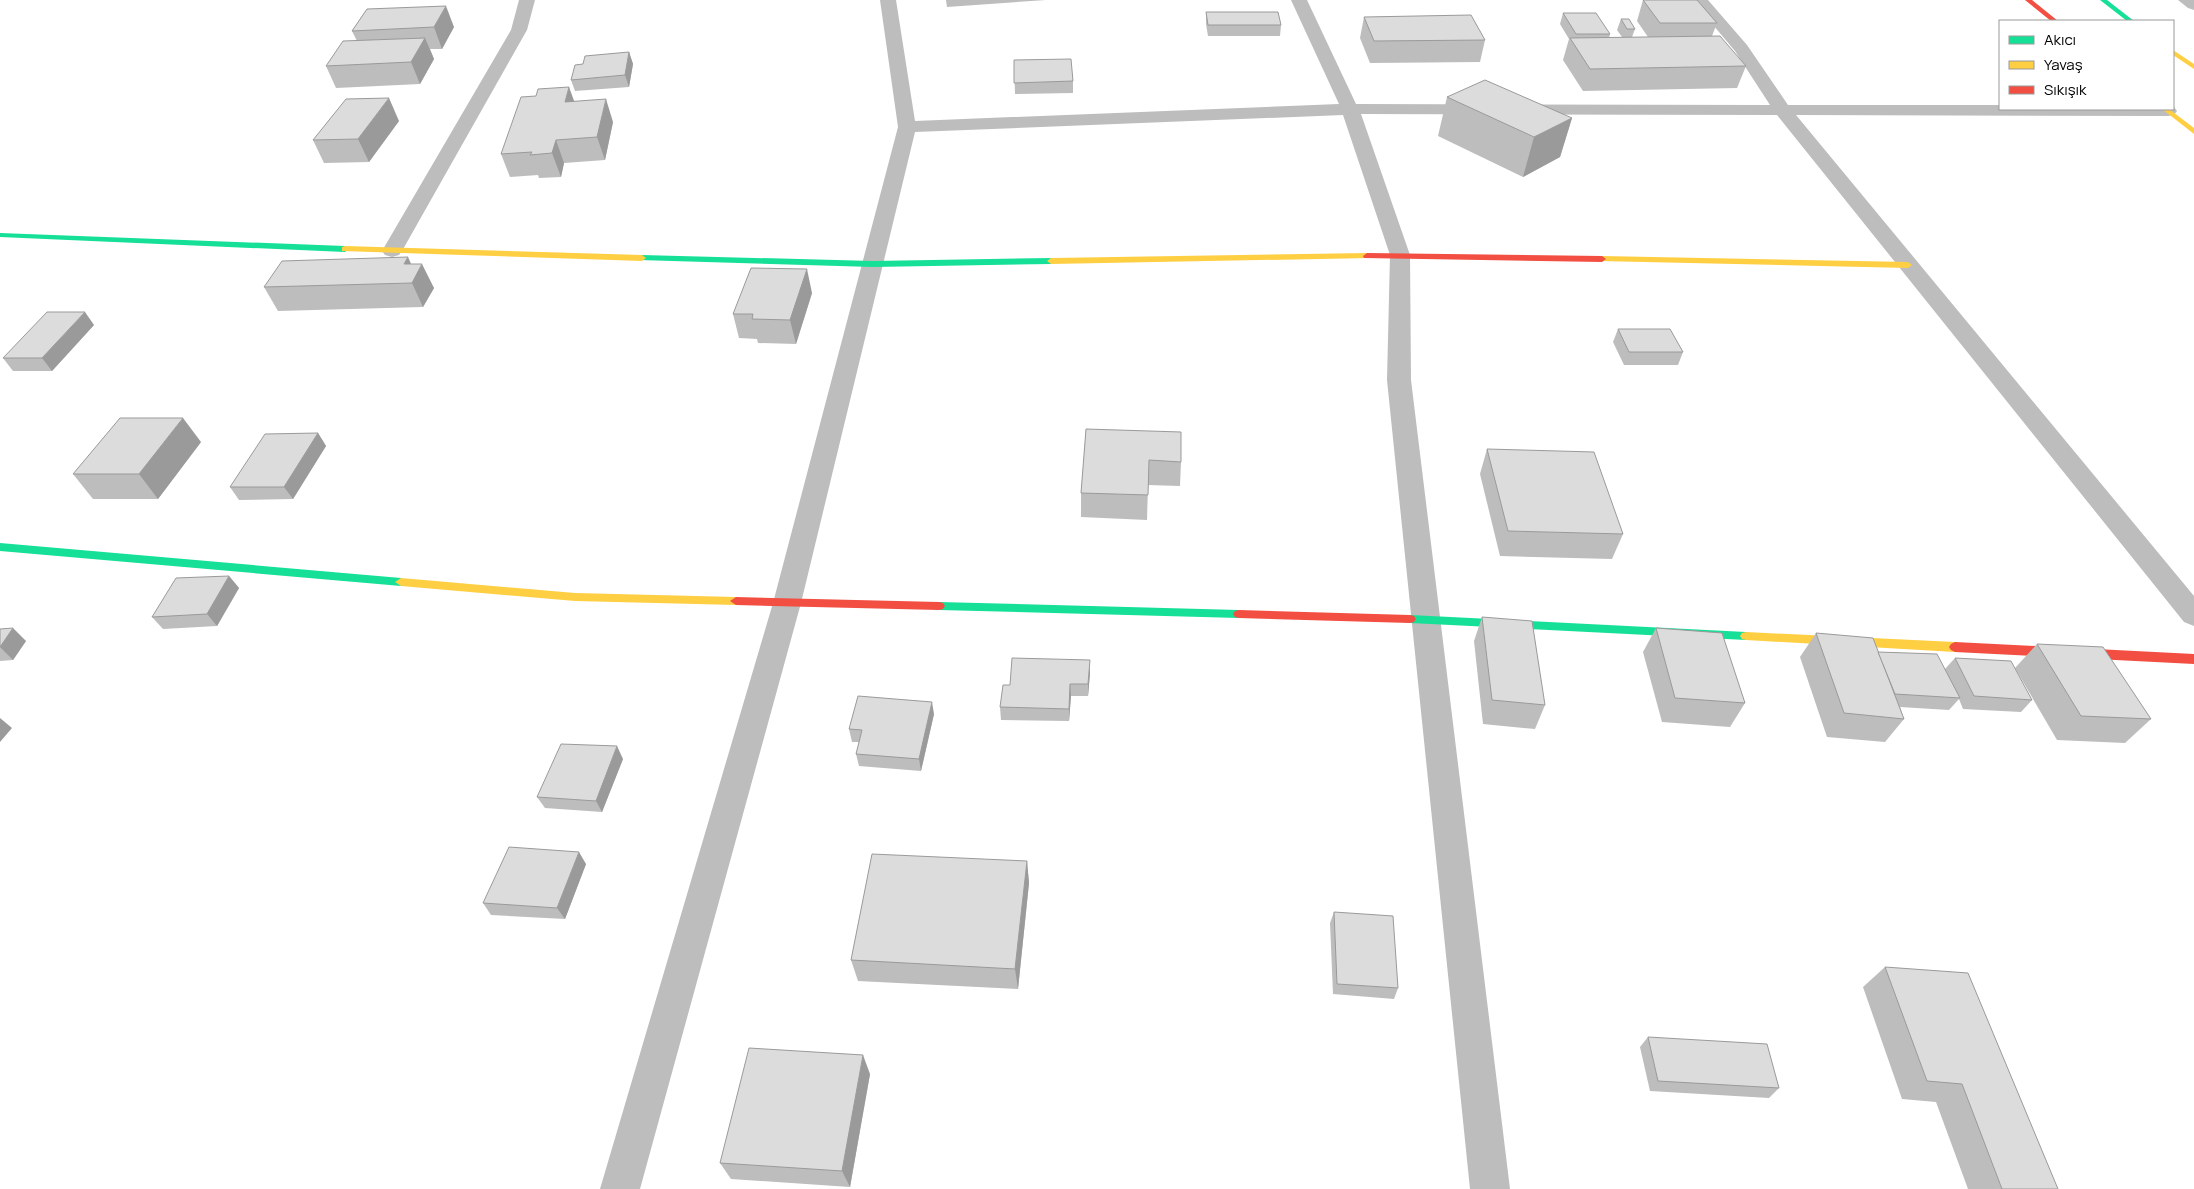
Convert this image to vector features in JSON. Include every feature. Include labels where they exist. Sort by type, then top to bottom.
[{"type":"street","points":[[392,251],[519,30],[528,0]]},
{"type":"street","points":[[620,1189],[787,603],[907,127],[888,0]]},
{"type":"street","points":[[1299,0],[1350,109],[1400,255],[1399,380],[1490,1189]]},
{"type":"street","points":[[1700,0],[1741,48],[1782,111],[2194,615]]},
{"type":"street","points":[[2028,0],[2054,20]]},
{"type":"street","points":[[2103,0],[2131,20]]},
{"type":"street","points":[[2186,0],[2194,5]]},
{"type":"street","points":[[2174,53],[2194,67]]},
{"type":"street","points":[[907,127],[1350,109],[2166,110],[2194,132]]},
{"type":"street","points":[[0,234],[392,251],[873,264],[1400,255],[1908,265]]},
{"type":"street","points":[[0,547],[574,597],[1426,619],[2194,659]]},
{"type":"building","points":[[1643,0],[1697,0],[1717,23],[1660,23]]},
{"type":"building","points":[[446,6],[434,27],[352,31],[367,9]]},
{"type":"building","points":[[1206,12],[1278,12],[1281,25],[1208,25]]},
{"type":"building","points":[[1563,13],[1596,13],[1610,34],[1576,34]]},
{"type":"building","points":[[1471,15],[1485,40],[1374,41],[1364,17]]},
{"type":"building","points":[[1621,19],[1629,19],[1635,29],[1627,29]]},
{"type":"building","points":[[1720,36],[1746,66],[1590,69],[1570,38]]},
{"type":"building","points":[[425,38],[411,62],[326,66],[343,41]]},
{"type":"building","points":[[629,52],[625,75],[571,80],[575,65],[583,64],[585,56]]},
{"type":"building","points":[[1071,59],[1073,81],[1014,83],[1014,60]]},
{"type":"building","points":[[1485,80],[1572,118],[1534,137],[1447,97]]},
{"type":"building","points":[[569,87],[565,102],[606,99],[597,137],[556,140],[552,153],[530,155],[532,152],[501,154],[521,97],[536,96],[538,89]]},
{"type":"building","points":[[389,98],[358,139],[313,140],[346,99]]},
{"type":"building","points":[[408,257],[404,264],[422,264],[412,283],[264,287],[282,261]]},
{"type":"building","points":[[751,268],[807,269],[790,320],[752,319],[753,314],[733,314]]},
{"type":"building","points":[[47,312],[85,312],[42,358],[3,358]]},
{"type":"building","points":[[1618,329],[1670,329],[1683,352],[1629,352]]},
{"type":"building","points":[[120,418],[183,418],[139,474],[73,474]]},
{"type":"building","points":[[1086,429],[1181,432],[1181,462],[1149,460],[1148,495],[1081,493]]},
{"type":"building","points":[[318,433],[284,487],[230,487],[265,434]]},
{"type":"building","points":[[1487,449],[1594,452],[1623,534],[1508,531]]},
{"type":"building","points":[[229,576],[207,614],[152,617],[176,578]]},
{"type":"building","points":[[1482,617],[1532,621],[1545,705],[1492,700]]},
{"type":"building","points":[[13,628],[0,647],[0,629]]},
{"type":"building","points":[[1656,628],[1722,633],[1745,703],[1675,698]]},
{"type":"building","points":[[1816,633],[1873,638],[1904,719],[1844,713]]},
{"type":"building","points":[[2037,644],[2103,647],[2151,719],[2081,716]]},
{"type":"building","points":[[1878,652],[1937,654],[1960,698],[1895,694]]},
{"type":"building","points":[[1012,658],[1090,660],[1088,684],[1070,684],[1069,709],[1000,707],[1003,685],[1010,685]]},
{"type":"building","points":[[1955,658],[2011,661],[2032,700],[1974,696]]},
{"type":"building","points":[[858,696],[932,702],[919,759],[856,754],[862,730],[849,729]]},
{"type":"building","points":[[561,744],[617,746],[596,801],[537,797]]},
{"type":"building","points":[[509,847],[579,852],[557,908],[483,903]]},
{"type":"building","points":[[872,854],[1027,861],[1015,969],[851,960]]},
{"type":"building","points":[[1334,912],[1393,916],[1398,988],[1337,984]]},
{"type":"building","points":[[1885,967],[1968,973],[2058,1189],[2002,1189],[1962,1084],[1927,1081]]},
{"type":"building","points":[[1648,1037],[1767,1044],[1779,1088],[1658,1081]]},
{"type":"building","points":[[749,1048],[863,1055],[842,1171],[720,1163]]},
{"type":"traffic: fast","points":[[2103,0],[2130,20]]},
{"type":"traffic: fast","points":[[0,235],[345,249]]},
{"type":"traffic: fast","points":[[642,258],[873,264],[1051,261]]},
{"type":"traffic: fast","points":[[0,547],[401,582]]},
{"type":"traffic: fast","points":[[939,606],[1239,614]]},
{"type":"traffic: fast","points":[[1410,619],[1746,636]]},
{"type":"traffic: slow","points":[[2174,53],[2194,67]]},
{"type":"traffic: slow","points":[[2166,110],[2194,132]]},
{"type":"traffic: slow","points":[[345,249],[642,258]]},
{"type":"traffic: slow","points":[[1051,261],[1367,256]]},
{"type":"traffic: slow","points":[[1602,259],[1908,265]]},
{"type":"traffic: slow","points":[[401,582],[575,597],[736,601]]},
{"type":"traffic: slow","points":[[1746,636],[1955,647]]},
{"type":"traffic: jam","points":[[2028,0],[2054,20]]},
{"type":"traffic: jam","points":[[1367,256],[1602,259]]},
{"type":"traffic: jam","points":[[736,601],[939,606]]},
{"type":"traffic: jam","points":[[1239,614],[1410,619]]},
{"type":"traffic: jam","points":[[1955,647],[2194,659]]}]
